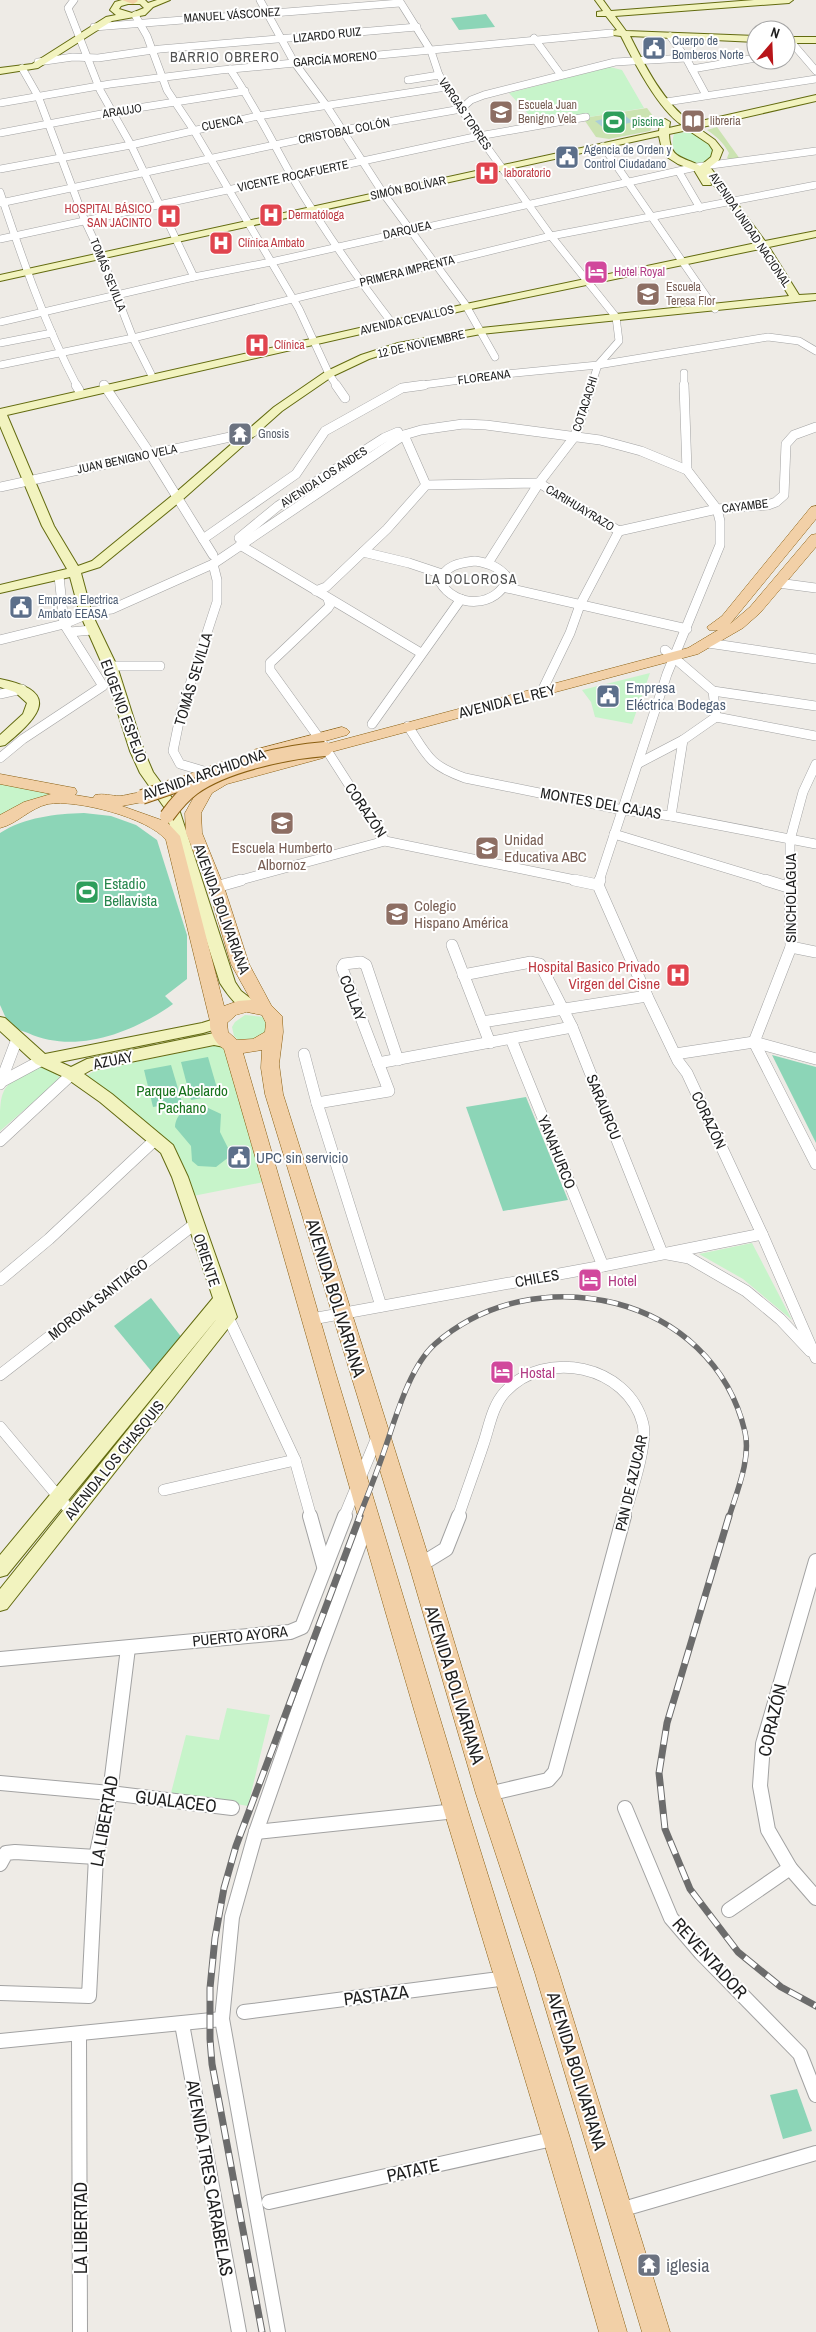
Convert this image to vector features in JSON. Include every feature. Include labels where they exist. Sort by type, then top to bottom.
[{"type":"main road","name":"AVENIDA UNIDAD NACIONAL","points":[[701,166],[722,208]]},
{"type":"main road","name":"SIMÓN BOLÍVAR","points":[[0,278],[249,223]]},
{"type":"main road","name":"AVENIDA CEVALLOS","points":[[0,413],[105,386],[465,305],[761,244],[816,229]]},
{"type":"main road","name":"AVENIDA UNIDAD NACIONAL","points":[[770,278],[785,301]]},
{"type":"main road","name":"AVENIDA EL REY","points":[[673,650],[727,619],[816,510]]},
{"type":"main road","name":"AVENIDA EL REY","points":[[322,743],[408,726],[673,650],[708,643],[738,625],[756,610],[816,538]]},
{"type":"main road","name":"AVENIDA EL REY","points":[[194,833],[193,813],[206,790],[221,780],[317,754],[322,743],[372,724],[543,688]]},
{"type":"main road","name":"AVENIDA ARCHIDONA","points":[[0,778],[119,801],[180,784],[241,759],[322,743]]},
{"type":"main road","points":[[0,823],[17,812],[49,799],[67,798],[148,819],[165,821],[173,806],[190,790],[221,773],[312,750],[322,743]]},
{"type":"main road","points":[[0,810],[17,812]]},
{"type":"main road","name":"AVENIDA BOLIVARIANA","points":[[165,821],[174,840],[219,1022],[218,1032],[228,1043],[312,1319],[325,1371],[360,1482],[456,1811],[557,2138],[613,2332]]},
{"type":"main road","name":"AVENIDA BOLIVARIANA","points":[[194,833],[216,887],[244,974],[258,1008],[276,1021],[269,1062],[274,1094],[420,1565],[488,1794],[547,1973],[656,2332]]},
{"type":"main road","points":[[219,1022],[229,1011],[258,1008]]},
{"type":"main road","points":[[228,1043],[241,1048],[260,1045],[274,1035]]},
{"type":"street","points":[[74,0],[68,8],[98,85],[131,144],[194,277]]},
{"type":"street","points":[[36,64],[130,3],[166,0]]},
{"type":"street","points":[[260,0],[294,62],[326,105],[384,193],[465,305],[496,358]]},
{"type":"street","name":"AVENIDA UNIDAD NACIONAL","points":[[588,0],[623,33],[633,61],[665,118],[664,143],[671,157],[701,166],[761,244],[797,300]]},
{"type":"street","name":"AVENIDA UNIDAD NACIONAL","points":[[599,0],[611,33],[675,116],[712,142],[718,150],[716,158],[701,166]]},
{"type":"street","points":[[602,12],[739,0]]},
{"type":"street","points":[[602,12],[790,0]]},
{"type":"street","name":"MANUEL VÁSCONEZ","points":[[94,27],[399,1]]},
{"type":"street","name":"VARGAS TORRES","points":[[399,1],[432,51],[439,76],[479,136],[551,236],[616,317]]},
{"type":"street","points":[[130,3],[131,15]]},
{"type":"street","points":[[22,66],[109,19],[145,12],[130,3]]},
{"type":"street","points":[[131,15],[141,22],[160,76],[173,103],[193,129],[249,223],[292,298],[328,374],[345,398]]},
{"type":"street","name":"LIZARDO RUIZ","points":[[0,69],[151,50],[417,27]]},
{"type":"street","points":[[611,33],[746,35]]},
{"type":"street","name":"GARCÍA MORENO","points":[[0,103],[160,76],[294,62],[432,51],[534,38],[611,33]]},
{"type":"street","points":[[623,33],[746,39]]},
{"type":"street","points":[[670,36],[686,58],[706,96]]},
{"type":"street","points":[[796,37],[816,36]]},
{"type":"street","points":[[534,38],[560,75]]},
{"type":"street","points":[[796,39],[816,40]]},
{"type":"street","points":[[796,53],[816,71]]},
{"type":"street","name":"CRISTOBAL COLÓN","points":[[2,203],[342,131],[461,109],[471,100],[484,95],[560,75],[633,61],[686,58]]},
{"type":"street","points":[[692,69],[746,60]]},
{"type":"street","name":"TOMÁS SEVILLA","points":[[22,66],[38,96],[59,158],[101,255],[133,338],[151,374]]},
{"type":"street","points":[[230,69],[245,91],[292,176],[315,208],[361,282],[391,322]]},
{"type":"street","points":[[408,80],[439,76]]},
{"type":"street","points":[[666,102],[816,79]]},
{"type":"street","name":"CUENCA","points":[[0,169],[131,144],[258,116],[446,87]]},
{"type":"street","name":"ARAUJO","points":[[0,133],[112,112],[245,91]]},
{"type":"street","points":[[353,92],[359,100]]},
{"type":"street","name":"SIMÓN BOLÍVAR","points":[[249,223],[503,169],[529,161],[816,98]]},
{"type":"street","name":"VICENTE ROCAFUERTE","points":[[0,239],[479,136],[586,117]]},
{"type":"street","points":[[603,146],[715,309]]},
{"type":"street","name":"DARQUEA","points":[[0,322],[194,277],[271,262],[410,229],[528,205],[701,166],[816,151]]},
{"type":"street","points":[[679,172],[700,208]]},
{"type":"street","name":"PRIMERA IMPRENTA","points":[[0,365],[133,338],[551,236],[700,208],[722,208],[730,202],[816,186]]},
{"type":"street","points":[[0,192],[26,272],[44,311],[59,352],[80,390]]},
{"type":"street","name":"AVENIDA CEVALLOS","points":[[761,244],[816,234]]},
{"type":"street","name":"12 DE NOVIEMBRE","points":[[59,576],[96,564],[178,497],[293,398],[328,374],[365,357],[398,346],[481,331],[816,298]]},
{"type":"street","name":"COTACACHI","points":[[488,563],[539,483],[575,436],[598,365],[619,341],[616,317]]},
{"type":"street","points":[[0,343],[52,333]]},
{"type":"street","name":"FLOREANA","points":[[203,540],[296,474],[325,431],[402,388],[495,375],[598,365],[768,337],[799,341],[816,351]]},
{"type":"street","name":"AVENIDA CEVALLOS","points":[[0,408],[313,340]]},
{"type":"street","points":[[598,885],[639,763],[673,650],[687,629],[720,545],[720,521],[717,509],[687,470],[684,373]]},
{"type":"street","name":"TOMÁS SEVILLA","points":[[105,386],[178,497],[213,560],[217,580],[217,602],[181,712],[173,751],[180,764],[207,772]]},
{"type":"street","name":"EUGENIO ESPEJO","points":[[0,413],[48,526],[75,572],[91,612],[92,630],[110,666],[137,751],[147,773],[171,806],[228,983],[236,996],[258,1008]]},
{"type":"street","name":"AVENIDA LOS ANDES","points":[[213,560],[278,506],[384,438],[417,425],[443,420],[488,420],[535,426],[575,436]]},
{"type":"street","name":"AVENIDA LOS ANDES","points":[[67,628],[91,612],[112,609],[240,545],[404,435],[421,430],[463,424],[575,436],[622,444],[687,470]]},
{"type":"street","name":"CAYAMBE","points":[[619,531],[717,509],[776,502],[784,495],[786,444],[794,435],[816,427]]},
{"type":"street","name":"JUAN BENIGNO VELA","points":[[0,487],[253,432]]},
{"type":"street","points":[[316,591],[326,587],[387,529],[426,485],[404,435]]},
{"type":"street","name":"CARIHUAYRAZO","points":[[426,485],[539,483],[619,531],[580,605],[570,634],[543,688]]},
{"type":"street","points":[[240,545],[421,653]]},
{"type":"street","points":[[363,552],[409,563],[442,574]]},
{"type":"street","points":[[461,563],[488,563],[501,570],[508,578],[507,588],[500,595],[488,599],[461,599],[449,594],[442,587],[440,578],[449,567],[461,563]]},
{"type":"street","points":[[0,589],[59,576],[67,628],[103,684],[100,689],[24,739],[0,758]]},
{"type":"street","points":[[778,583],[816,588]]},
{"type":"street","points":[[507,588],[687,629]]},
{"type":"street","points":[[322,743],[270,670],[270,663],[328,608],[330,605],[328,599]]},
{"type":"street","points":[[372,724],[461,599]]},
{"type":"street","points":[[0,640],[67,628],[92,630]]},
{"type":"street","points":[[708,643],[816,659]]},
{"type":"street","points":[[673,650],[713,691],[716,703],[716,717]]},
{"type":"street","points":[[110,666],[160,666]]},
{"type":"street","points":[[0,683],[22,689],[32,701],[31,713],[0,742]]},
{"type":"street","points":[[0,694],[22,689]]},
{"type":"street","points":[[713,691],[816,706]]},
{"type":"street","points":[[639,763],[683,740],[716,717],[816,736]]},
{"type":"street","name":"MONTES DEL CAJAS","points":[[408,726],[430,760],[443,770],[465,778],[623,810],[671,816],[816,844]]},
{"type":"street","points":[[671,816],[683,740]]},
{"type":"street","name":"CORAZÓN","points":[[322,743],[385,842],[598,885],[647,996],[675,1054],[687,1074],[762,1234],[816,1358]]},
{"type":"street","name":"SINCHOLAGUA","points":[[754,1042],[791,947],[790,840],[803,792],[816,764]]},
{"type":"street","points":[[614,834],[791,888]]},
{"type":"street","points":[[216,887],[385,842]]},
{"type":"street","points":[[452,945],[490,1043]]},
{"type":"street","points":[[791,947],[816,952]]},
{"type":"street","name":"COLLAY","points":[[317,1103],[389,1091],[342,968],[344,964],[361,962],[366,964],[398,1060]]},
{"type":"street","name":"SARAURCU","points":[[463,975],[531,962],[540,964],[572,1027],[662,1253]]},
{"type":"street","points":[[482,1022],[647,996]]},
{"type":"street","name":"ORIENTE","points":[[0,1022],[16,1039],[42,1060],[72,1074],[156,1138],[173,1159],[224,1309],[295,1460],[324,1566]]},
{"type":"street","name":"AZUAY","points":[[0,1083],[42,1060],[203,1028],[219,1022]]},
{"type":"street","points":[[378,1063],[572,1027]]},
{"type":"street","points":[[0,1083],[16,1039]]},
{"type":"street","name":"AZUAY","points":[[0,1141],[72,1074],[87,1065],[214,1039],[228,1043]]},
{"type":"street","name":"YANAHURCO","points":[[511,1039],[603,1266]]},
{"type":"street","points":[[675,1054],[754,1042],[816,1059]]},
{"type":"street","points":[[754,1042],[816,1164]]},
{"type":"street","points":[[304,1054],[317,1103],[381,1306]]},
{"type":"street","points":[[0,1280],[49,1239],[156,1138]]},
{"type":"street","name":"MORONA SANTIAGO","points":[[0,1375],[196,1223]]},
{"type":"street","name":"CHILES","points":[[312,1319],[603,1266],[762,1234]]},
{"type":"street","name":"CORAZÓN","points":[[662,1253],[689,1258],[746,1291],[780,1319],[816,1358]]},
{"type":"street","name":"AVENIDA LOS CHASQUIS","points":[[0,1569],[136,1403],[224,1309]]},
{"type":"street","name":"AVENIDA LOS CHASQUIS","points":[[0,1603],[153,1411],[224,1309]]},
{"type":"street","name":"PAN DE AZUCAR","points":[[420,1565],[446,1549],[496,1406],[505,1392],[518,1380],[545,1369],[575,1367],[606,1377],[629,1395],[639,1411],[644,1434],[638,1465],[555,1772],[548,1780],[488,1794]]},
{"type":"street","points":[[136,1403],[153,1411]]},
{"type":"street","points":[[0,1427],[60,1496],[72,1513]]},
{"type":"street","name":"PUERTO AYORA","points":[[0,1659],[290,1632],[302,1627],[324,1566],[379,1434]]},
{"type":"street","points":[[164,1490],[295,1460]]},
{"type":"street","points":[[278,2332],[222,2019],[232,1917],[256,1832],[316,1660],[370,1516]]},
{"type":"street","name":"CORAZÓN","points":[[816,1561],[763,1753],[760,1786],[768,1830],[790,1868],[816,1898]]},
{"type":"street","name":"LA LIBERTAD","points":[[0,1993],[89,1996],[96,1858],[110,1792],[128,1648]]},
{"type":"street","name":"GUALACEO","points":[[0,1783],[110,1792],[232,1808]]},
{"type":"street","name":"REVENTADOR","points":[[625,1808],[671,1918],[701,1953],[800,2054],[816,2095]]},
{"type":"street","points":[[256,1832],[456,1811]]},
{"type":"street","points":[[3,1859],[15,1852],[96,1858]]},
{"type":"street","points":[[729,1910],[790,1868]]},
{"type":"street","name":"PASTAZA","points":[[244,2012],[507,1978]]},
{"type":"street","points":[[0,2042],[222,2019]]},
{"type":"street","name":"AVENIDA TRES CARABELAS","points":[[182,2024],[239,2332]]},
{"type":"street","name":"LA LIBERTAD","points":[[79,2035],[80,2332]]},
{"type":"street","name":"PATATE","points":[[269,2202],[557,2138]]},
{"type":"street","points":[[620,2210],[816,2153]]},
{"type":"green space","points":[[486,14],[495,27],[459,30],[451,18]]},
{"type":"green space","points":[[610,67],[622,70],[644,108],[577,119],[571,112],[532,118],[509,93]]},
{"type":"green space","points":[[647,108],[656,120],[650,131],[609,139],[596,137],[583,118]]},
{"type":"green space","points":[[717,127],[740,159],[730,160],[727,158],[729,153],[724,146],[717,137],[707,130]]},
{"type":"green space","points":[[692,131],[715,143],[713,163],[690,162],[683,159],[674,150],[674,134]]},
{"type":"green space","points":[[650,673],[632,724],[595,717],[591,702],[582,690]]},
{"type":"green space","points":[[0,782],[85,799],[34,799],[0,819]]},
{"type":"green space","name":"Estadio Bellavista","points":[[84,813],[111,816],[136,825],[157,840],[187,935],[187,979],[165,996],[173,1004],[141,1023],[104,1037],[85,1041],[65,1042],[46,1039],[15,1028],[8,1021],[0,1005],[0,833],[20,823],[40,817]]},
{"type":"green space","points":[[245,1015],[265,1017],[269,1038],[238,1040],[234,1036],[232,1027],[235,1022]]},
{"type":"green space","name":"Parque Abelardo Pachano","points":[[218,1045],[225,1046],[269,1181],[193,1196],[175,1147],[84,1077],[96,1070]]},
{"type":"green space","points":[[772,1055],[816,1067],[816,1143]]},
{"type":"green space","points":[[208,1057],[219,1095],[191,1100],[181,1062]]},
{"type":"green space","points":[[42,1065],[61,1078],[0,1131],[2,1095],[6,1088],[18,1078]]},
{"type":"green space","points":[[171,1065],[182,1102],[153,1107],[144,1070]]},
{"type":"green space","points":[[526,1097],[568,1200],[503,1211],[466,1107]]},
{"type":"green space","points":[[198,1107],[206,1107],[221,1114],[220,1132],[229,1150],[229,1157],[216,1167],[198,1166],[192,1161],[191,1146],[175,1127],[177,1118],[182,1112]]},
{"type":"green space","points":[[752,1243],[792,1320],[743,1279],[699,1254]]},
{"type":"green space","points":[[151,1298],[186,1343],[157,1378],[114,1326]]},
{"type":"green space","points":[[227,1708],[270,1715],[248,1806],[171,1793],[186,1735],[219,1740]]},
{"type":"green space","points":[[797,2089],[812,2131],[783,2139],[770,2095]]},
{"type":"water","name":"piscina","points":[[623,114],[633,122],[605,129],[595,121]]},
{"type":"railway","points":[[359,1517],[403,1397],[425,1354],[435,1344],[476,1317],[521,1301],[569,1297],[616,1303],[659,1320],[697,1348],[727,1385],[745,1432],[746,1442],[745,1464],[729,1517]]},
{"type":"railway","points":[[262,2332],[212,2064],[210,1988],[215,1938],[224,1888],[236,1846],[360,1516]]},
{"type":"railway","points":[[729,1516],[667,1723],[659,1773],[665,1829],[690,1889],[738,1952],[781,1987],[816,2006]]},
{"type":"place","name":"Cuerpo de Bomberos Norte","points":[[654,48]]},
{"type":"place","name":"Escuela Juan Benigno Vela","points":[[501,112]]},
{"type":"place","name":"libreria","points":[[693,121]]},
{"type":"place","name":"piscina","points":[[614,122]]},
{"type":"place","name":"Agencia de Orden y Control Ciudadano","points":[[567,157]]},
{"type":"place","name":"laboratorio","points":[[487,173]]},
{"type":"place","name":"Dermatóloga","points":[[271,215]]},
{"type":"place","name":"HOSPITAL BÁSICO SAN JACINTO","points":[[169,216]]},
{"type":"place","name":"Clínica Ambato","points":[[221,243]]},
{"type":"place","name":"Hotel Royal","points":[[596,272]]},
{"type":"place","name":"Escuela Teresa Flor","points":[[648,294]]},
{"type":"place","name":"Clínica","points":[[257,345]]},
{"type":"place","name":"Gnosis","points":[[240,434]]},
{"type":"place","name":"Empresa Electrica Ambato EEASA","points":[[21,607]]},
{"type":"place","name":"Empresa Eléctrica Bodegas","points":[[608,696]]},
{"type":"place","name":"Escuela Humberto Albornoz","points":[[282,823]]},
{"type":"place","name":"Unidad Educativa ABC","points":[[487,848]]},
{"type":"place","name":"Estadio Bellavista","points":[[87,892]]},
{"type":"place","name":"Colegio Hispano América","points":[[397,914]]},
{"type":"place","name":"Hospital Basico Privado Virgen del Cisne","points":[[678,975]]},
{"type":"place","name":"UPC sin servicio","points":[[239,1157]]},
{"type":"place","name":"Hotel","points":[[590,1280]]},
{"type":"place","name":"Hostal","points":[[502,1372]]},
{"type":"place","name":"iglesia","points":[[649,2265]]},
{"type":"district","name":"BARRIO OBRERO","points":[[225,57]]},
{"type":"district","name":"LA DOLOROSA","points":[[471,579]]}]
